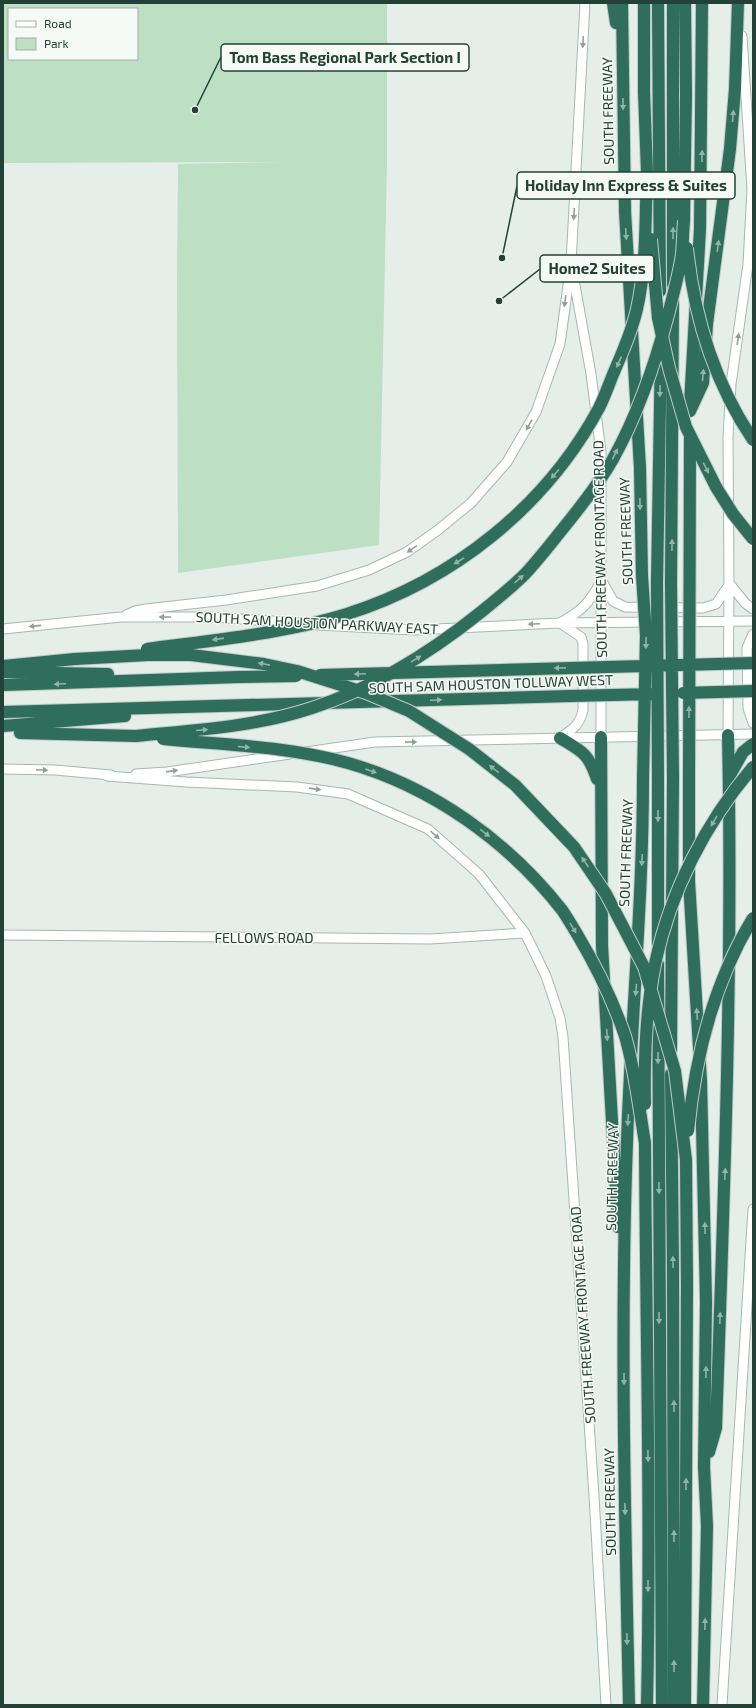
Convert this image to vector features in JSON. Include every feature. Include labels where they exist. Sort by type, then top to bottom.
[{"type":"highway","points":[[614,3],[623,65]]},
{"type":"highway","name":"SOUTH FREEWAY","points":[[622,3],[625,211],[640,468],[642,576],[646,635],[640,894],[627,1144],[624,1340],[624,1505],[629,1705]]},
{"type":"highway","points":[[644,3],[644,92],[647,172],[655,296],[669,368],[686,428],[716,487],[733,514],[753,540]]},
{"type":"highway","points":[[658,3],[661,331],[657,582],[662,1705]]},
{"type":"highway","points":[[673,3],[671,584],[673,778],[670,1031],[674,1283],[674,1705]]},
{"type":"highway","points":[[136,736],[221,728],[284,716],[314,708],[388,676],[455,633],[523,576],[575,514],[613,459],[635,412],[646,386],[664,332],[676,287],[682,254],[684,221],[685,3]]},
{"type":"highway","points":[[702,3],[701,222],[690,411],[689,881],[701,1081],[706,1270],[704,1467],[707,1526],[703,1705]]},
{"type":"highway","points":[[690,411],[703,383],[707,324],[730,149],[735,89],[739,3]]},
{"type":"highway","points":[[3,666],[74,659],[273,631],[346,614],[382,602],[408,590],[469,555],[498,532],[523,509],[562,466],[600,406],[626,343],[637,308],[643,258],[647,172]]},
{"type":"highway","points":[[684,221],[689,272],[700,325],[708,351],[726,394],[753,440]]},
{"type":"highway","points":[[74,659],[148,655],[192,655],[264,664],[297,671],[366,693],[409,711],[469,749],[515,785],[574,847],[606,894],[644,967],[675,1071],[686,1160]]},
{"type":"highway","name":"SOUTH SAM HOUSTON TOLLWAY WEST","points":[[239,677],[753,663]]},
{"type":"highway","points":[[3,672],[239,677]]},
{"type":"highway","points":[[3,685],[239,677]]},
{"type":"highway","name":"SOUTH SAM HOUSTON TOLLWAY WEST","points":[[227,706],[753,691]]},
{"type":"highway","points":[[572,696],[674,695],[753,697]]},
{"type":"highway","points":[[3,712],[227,706]]},
{"type":"highway","points":[[3,726],[47,724],[227,706]]},
{"type":"highway","points":[[3,733],[136,736],[308,754],[348,763],[382,775],[427,795],[465,818],[501,846],[535,879],[563,911],[593,961],[611,1000],[624,1036],[632,1064],[645,1143]]},
{"type":"highway","points":[[704,1467],[716,1428],[726,1140],[729,1016],[728,735]]},
{"type":"highway","points":[[601,737],[602,944],[624,1340]]},
{"type":"highway","points":[[560,738],[585,754],[592,762],[601,792]]},
{"type":"highway","points":[[729,776],[742,752],[753,744]]},
{"type":"highway","points":[[647,1705],[648,1632],[644,1071],[651,991],[655,964],[669,916],[682,882],[703,839],[719,812],[753,766]]},
{"type":"highway","points":[[685,1705],[687,1286],[686,1160],[690,1112],[696,1070],[707,1022],[734,952],[753,918]]},
{"type":"highway","points":[[648,1632],[651,1705]]},
{"type":"main road","name":"SOUTH FREEWAY FRONTAGE ROAD","points":[[585,3],[571,263],[591,374],[601,452],[601,737]]},
{"type":"main road","points":[[728,735],[728,437],[732,384],[748,264],[752,190],[739,3]]},
{"type":"main road","points":[[121,617],[135,611],[146,609],[226,600],[317,586],[369,570],[407,552],[438,530],[470,503],[507,462],[536,412],[560,344],[571,263]]},
{"type":"main road","points":[[560,738],[571,730],[581,719],[584,710],[583,644],[581,637],[559,623],[578,613],[586,606],[602,582],[613,601],[625,607],[703,608],[716,604],[729,583]]},
{"type":"main road","points":[[729,583],[745,603],[753,609]]},
{"type":"main road","name":"SOUTH SAM HOUSTON PARKWAY EAST","points":[[3,629],[121,617],[212,617],[415,630],[559,623],[753,621]]},
{"type":"main road","points":[[753,634],[747,648],[748,708],[753,723]]},
{"type":"main road","points":[[3,769],[55,770],[107,776],[167,772],[375,742],[753,734]]},
{"type":"main road","name":"SOUTH FREEWAY FRONTAGE ROAD","points":[[107,776],[186,782],[297,787],[348,794],[428,828],[479,874],[525,933],[546,976],[560,1018],[564,1037],[606,1705]]},
{"type":"main road","name":"FELLOWS ROAD","points":[[3,936],[430,939],[525,933]]},
{"type":"main road","points":[[722,1705],[753,1209]]},
{"type":"green space","points":[[3,3],[387,3],[387,162],[379,545],[178,573],[178,164],[287,162],[3,163]]},
{"type":"place","name":"Tom Bass Regional Park Section I","points":[[195,110]]},
{"type":"place","name":"Holiday Inn Express & Suites","points":[[502,258]]},
{"type":"place","name":"Home2 Suites","points":[[499,301]]}]
